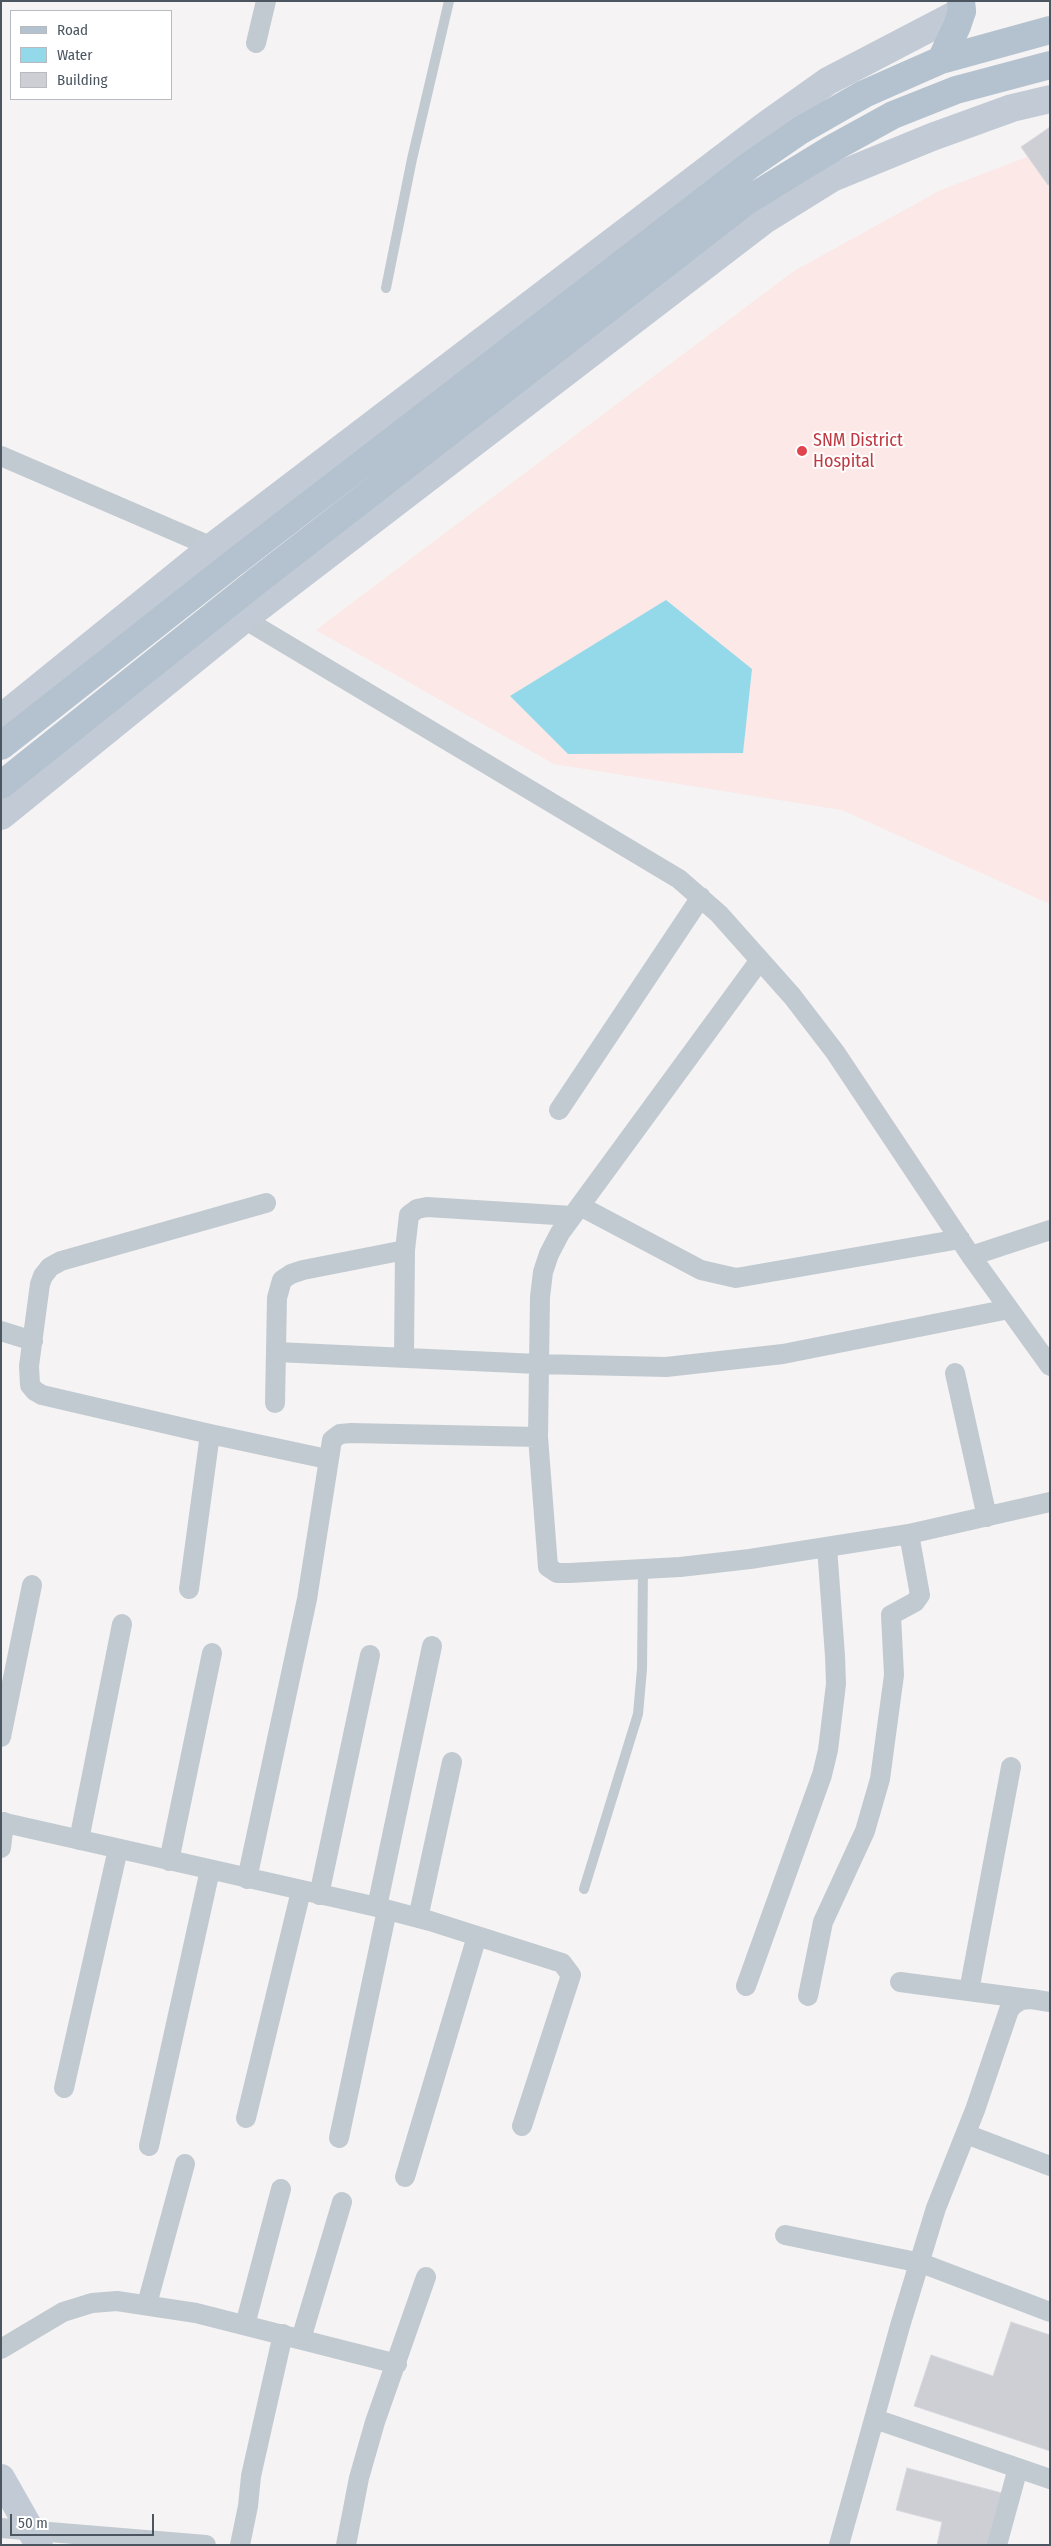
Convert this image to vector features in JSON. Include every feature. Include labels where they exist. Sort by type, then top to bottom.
[{"type":"main road","points":[[940,60],[957,26],[961,6]]},
{"type":"main road","points":[[1,718],[212,547],[766,125],[828,81],[961,6]]},
{"type":"main road","points":[[1,746],[239,559],[750,165],[801,130],[864,94],[940,60],[1050,30]]},
{"type":"main road","points":[[1,785],[257,581],[748,200],[833,148],[893,116],[956,90],[1050,65]]},
{"type":"main road","points":[[1,816],[244,619],[766,219],[832,178],[1012,108],[1050,100]]},
{"type":"main road","points":[[1,2478],[34,2537]]},
{"type":"street","points":[[256,43],[266,1]]},
{"type":"street","points":[[1,456],[212,547]]},
{"type":"street","points":[[244,619],[679,879],[701,898],[739,935],[792,996],[835,1052],[971,1256],[1050,1366]]},
{"type":"street","points":[[559,1110],[701,898]]},
{"type":"street","points":[[760,960],[576,1211],[548,1254],[543,1272],[538,1364],[538,1436],[548,1566],[557,1573],[643,1569],[750,1559],[909,1534],[1050,1502]]},
{"type":"street","points":[[266,1203],[60,1261],[50,1267],[40,1284],[28,1377],[30,1385],[35,1392],[210,1434],[327,1458]]},
{"type":"street","points":[[404,1356],[405,1250],[409,1215],[417,1209],[427,1207],[576,1211],[701,1270],[736,1278],[960,1239]]},
{"type":"street","points":[[971,1256],[1050,1230]]},
{"type":"street","points":[[275,1403],[277,1298],[282,1280],[291,1274],[303,1270],[405,1250]]},
{"type":"street","points":[[276,1352],[404,1356],[538,1364],[666,1367],[783,1354],[1009,1309]]},
{"type":"street","points":[[1,1331],[33,1341]]},
{"type":"street","points":[[955,1373],[987,1517]]},
{"type":"street","points":[[247,1879],[307,1599],[327,1458],[332,1440],[340,1434],[351,1433],[538,1436]]},
{"type":"street","points":[[189,1589],[210,1434]]},
{"type":"street","points":[[808,1996],[823,1922],[865,1831],[880,1778],[894,1676],[891,1616],[915,1602],[920,1595],[909,1534]]},
{"type":"street","points":[[746,1986],[822,1775],[828,1750],[836,1675],[827,1547]]},
{"type":"street","points":[[1,1737],[32,1585]]},
{"type":"street","points":[[79,1840],[122,1624]]},
{"type":"street","points":[[339,2138],[432,1646]]},
{"type":"street","points":[[169,1860],[212,1653]]},
{"type":"street","points":[[246,2118],[310,1893],[370,1655]]},
{"type":"street","points":[[418,1918],[452,1762]]},
{"type":"street","points":[[969,1991],[1011,1767]]},
{"type":"street","points":[[1,1848],[3,1822],[247,1879],[382,1908],[562,1963],[571,1975],[522,2126]]},
{"type":"street","points":[[64,2088],[118,1849]]},
{"type":"street","points":[[149,2146],[210,1870]]},
{"type":"street","points":[[405,2177],[477,1936]]},
{"type":"street","points":[[900,1982],[1040,2001]]},
{"type":"street","points":[[840,2545],[900,2326],[936,2208],[966,2134],[1009,2010],[1013,2005],[1040,2001]]},
{"type":"street","points":[[966,2134],[1050,2166]]},
{"type":"street","points":[[147,2304],[185,2164]]},
{"type":"street","points":[[245,2325],[281,2189]]},
{"type":"street","points":[[240,2545],[248,2506],[251,2476],[292,2336],[342,2202]]},
{"type":"street","points":[[785,2235],[921,2262],[1050,2312]]},
{"type":"street","points":[[346,2545],[359,2478],[375,2422],[397,2364],[426,2277]]},
{"type":"street","points":[[1,2348],[64,2312],[92,2303],[117,2301],[147,2304],[245,2325],[397,2364]]},
{"type":"street","points":[[875,2420],[1050,2479]]},
{"type":"street","points":[[997,2545],[1018,2468]]},
{"type":"street","points":[[1,2528],[34,2537],[206,2545]]},
{"type":"lane","points":[[386,288],[412,159],[450,1]]},
{"type":"lane","points":[[584,1889],[638,1714],[642,1669],[643,1569]]},
{"type":"shaded area","name":"SNM District Hospital","points":[[1050,148],[1050,904],[842,810],[554,764],[316,630],[794,271],[941,190]]},
{"type":"water","points":[[666,600],[752,669],[743,753],[568,754],[510,696]]},
{"type":"building","points":[[1050,127],[1050,184],[1048,185],[1021,147]]},
{"type":"building","points":[[1011,2322],[1050,2335],[1050,2451],[914,2406],[931,2355],[993,2376]]},
{"type":"building","points":[[907,2468],[1002,2493],[988,2545],[937,2545],[942,2522],[896,2510]]},
{"type":"place","name":"SNM District Hospital","points":[[802,451]]}]
